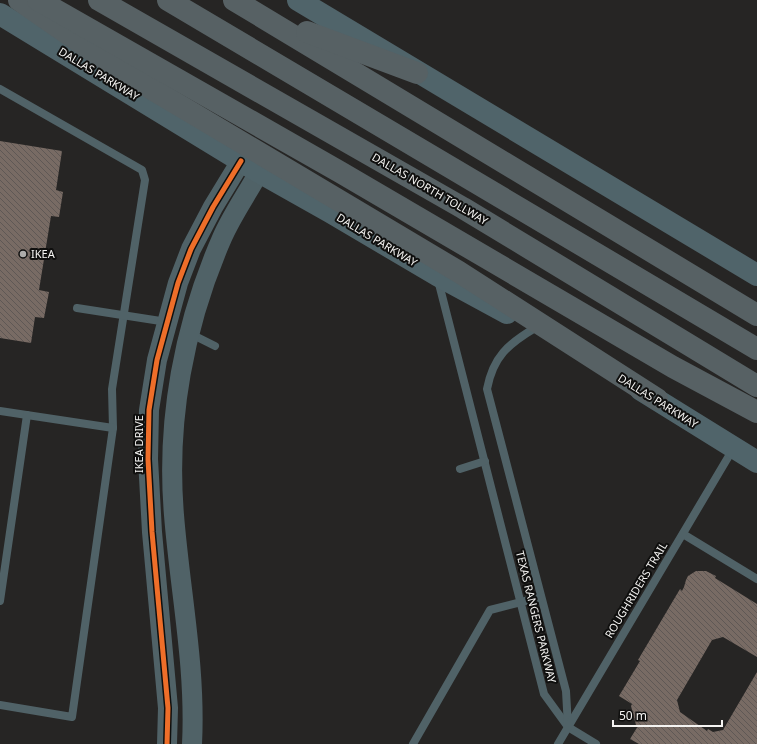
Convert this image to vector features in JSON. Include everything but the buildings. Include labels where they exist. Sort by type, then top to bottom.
[{"type":"highway","points":[[19,0],[120,70],[459,272],[657,399]]},
{"type":"highway","points":[[38,0],[340,172],[666,363],[757,412]]},
{"type":"highway","name":"DALLAS NORTH TOLLWAY","points":[[99,0],[463,208],[757,386]]},
{"type":"highway","points":[[168,0],[757,349]]},
{"type":"highway","points":[[233,0],[262,16],[417,73]]},
{"type":"highway","points":[[233,0],[757,315]]},
{"type":"main road","points":[[298,0],[417,73],[757,275]]},
{"type":"main road","name":"DALLAS PARKWAY","points":[[0,14],[250,167],[330,212],[437,276],[535,328],[657,399],[757,462]]},
{"type":"street","name":"IKEA DRIVE","points":[[167,744],[168,708],[152,532],[148,459],[149,410],[157,360],[178,283],[191,249],[213,207],[250,167]]},
{"type":"street","points":[[192,744],[191,681],[174,514],[172,464],[173,417],[189,333],[204,283],[250,167]]},
{"type":"street","points":[[167,322],[189,333]]},
{"type":"lane","points":[[0,89],[142,170],[145,180],[112,389],[113,428],[72,717],[0,705]]},
{"type":"lane","name":"TEXAS RANGERS PARKWAY","points":[[437,276],[544,694],[568,727]]},
{"type":"lane","points":[[77,308],[167,322]]},
{"type":"lane","name":"TEXAS RANGERS PARKWAY","points":[[535,328],[516,340],[502,353],[490,373],[487,389],[566,690],[568,727]]},
{"type":"lane","points":[[189,333],[215,346]]},
{"type":"lane","points":[[0,411],[113,428]]},
{"type":"lane","points":[[0,600],[28,415]]},
{"type":"lane","name":"ROUGHRIDERS TRAIL","points":[[558,744],[734,448]]},
{"type":"lane","points":[[460,469],[485,461]]},
{"type":"lane","points":[[683,534],[757,579]]},
{"type":"lane","points":[[413,744],[490,610],[542,597]]},
{"type":"lane","points":[[568,727],[596,744]]},
{"type":"cycle path","points":[[167,744],[168,708],[152,532],[148,459],[149,410],[157,360],[178,283],[191,249],[213,207],[241,161]]},
{"type":"place","name":"IKEA","points":[[23,254]]}]
